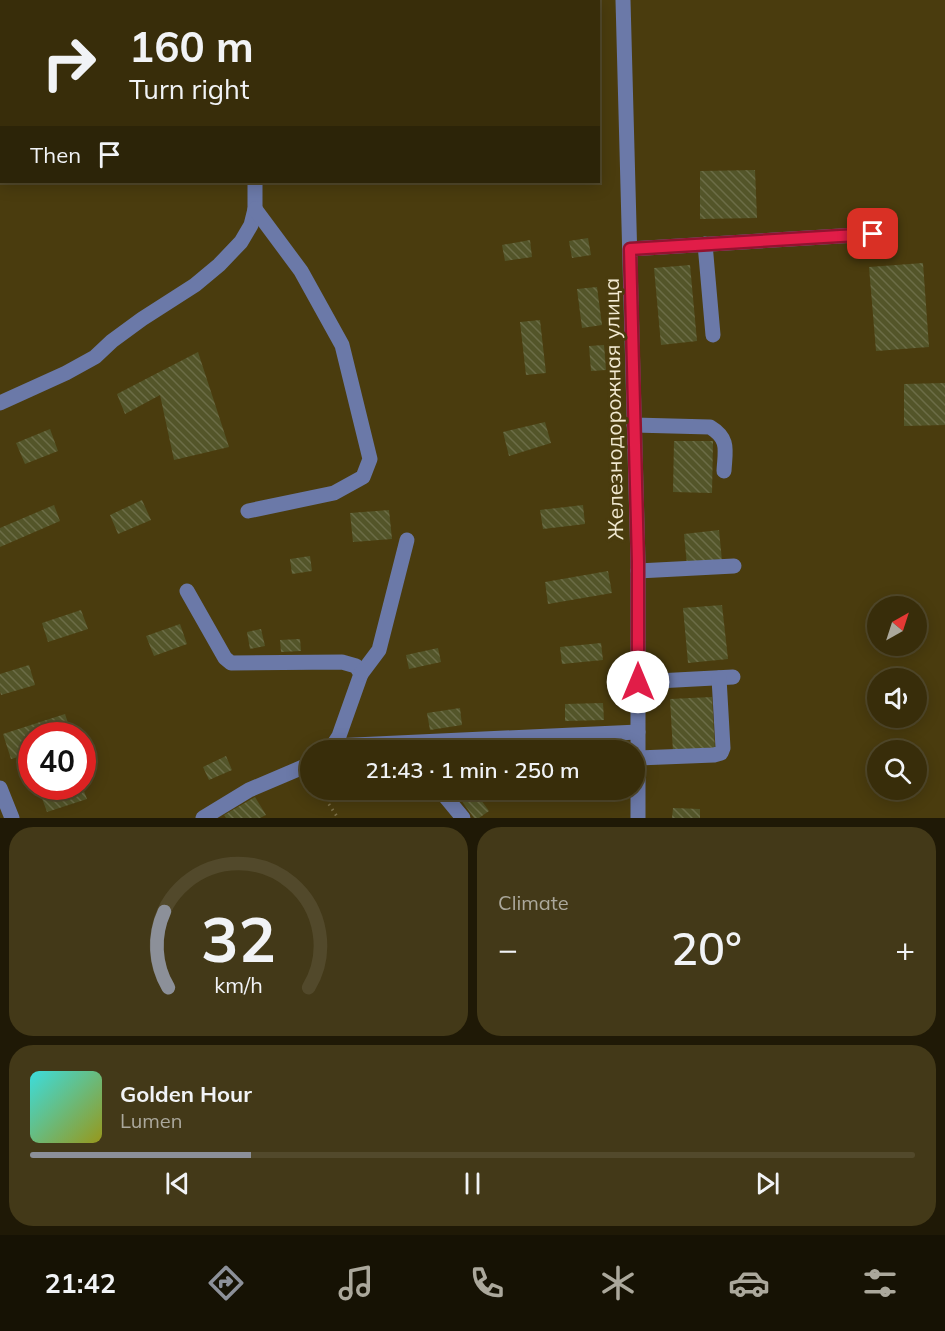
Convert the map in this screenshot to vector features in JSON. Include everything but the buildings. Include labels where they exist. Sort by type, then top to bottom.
[{"type":"street","name":"Железнодорожная улица","points":[[623,0],[638,571],[638,740]]},
{"type":"street","points":[[0,403],[95,357],[142,319],[195,285],[241,242],[251,225],[255,209],[255,183]]},
{"type":"street","points":[[248,511],[333,493],[363,477],[370,459],[342,345],[301,271],[255,209]]},
{"type":"street","points":[[630,249],[873,234]]},
{"type":"street","points":[[705,244],[713,335]]},
{"type":"street","points":[[634,425],[710,427],[719,432],[726,444],[724,471]]},
{"type":"street","points":[[336,740],[361,674],[379,650],[408,540]]},
{"type":"street","points":[[638,571],[734,566]]},
{"type":"street","points":[[187,591],[225,658],[231,663],[342,662],[356,666],[361,674]]},
{"type":"street","points":[[638,682],[726,677],[721,753],[645,759]]},
{"type":"street","points":[[504,740],[638,732]]},
{"type":"street","points":[[203,818],[249,790],[300,768]]},
{"type":"street","points":[[0,788],[12,818]]},
{"type":"street","points":[[448,800],[463,818]]},
{"type":"street","name":"Железнодорожная улица","points":[[638,800],[638,818]]},
{"type":"path","points":[[326,800],[338,818]]},
{"type":"route","points":[[638,682],[638,562],[630,249],[873,234]]}]
